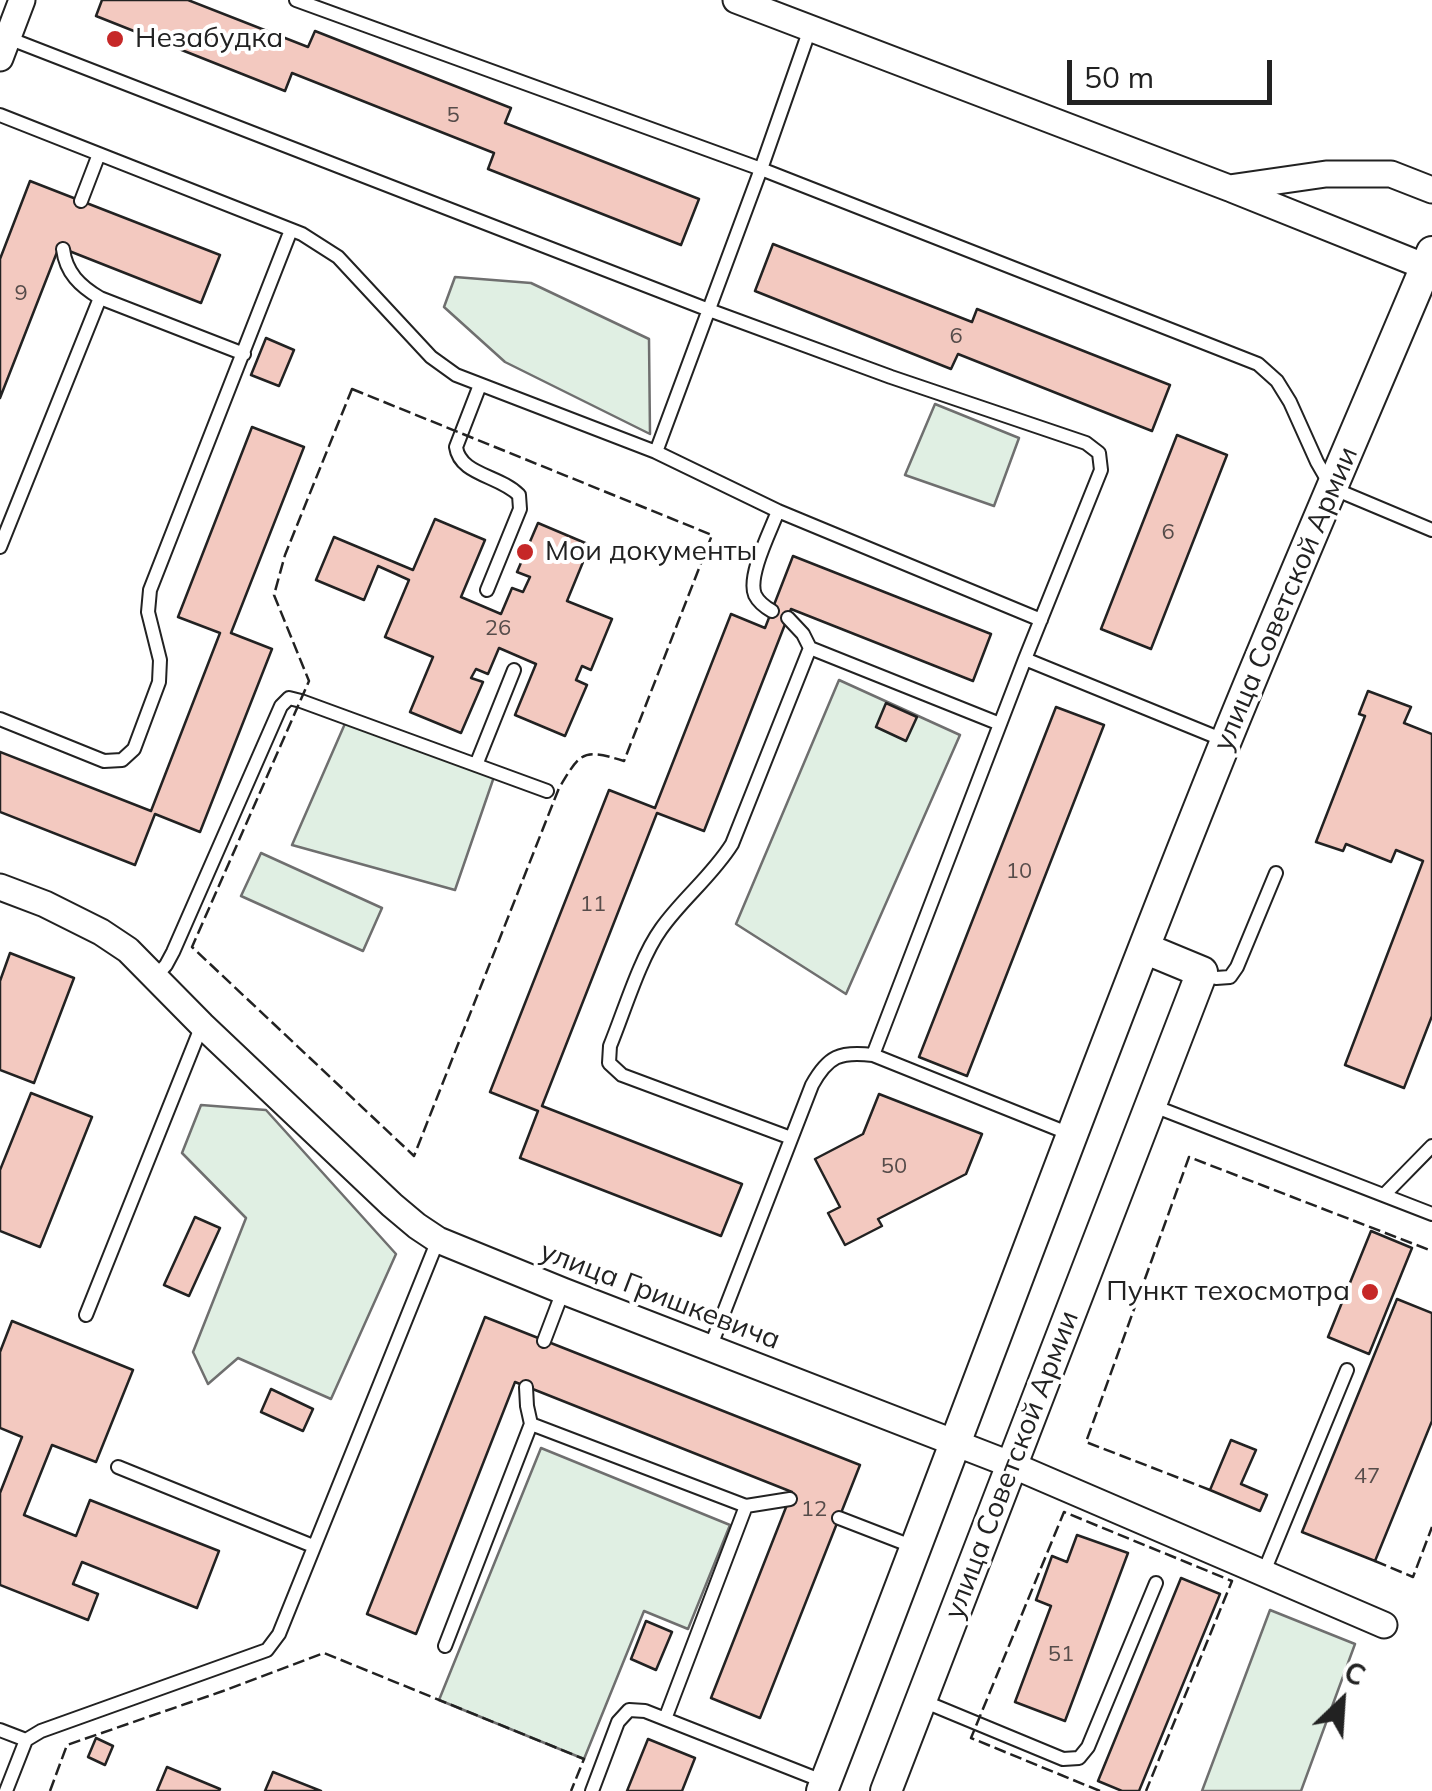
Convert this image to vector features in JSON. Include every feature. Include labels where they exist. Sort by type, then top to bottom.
[{"type":"street","points":[[4,48],[22,0]]},
{"type":"street","points":[[736,0],[1429,260]]},
{"type":"street","points":[[1229,188],[1326,174],[1391,174],[1432,190]]},
{"type":"street","name":"улица Советской Армии","points":[[824,1786],[1226,740],[1429,260]]},
{"type":"street","name":"улица Гришкевича","points":[[0,887],[45,904],[128,950],[392,1205],[438,1240],[1012,1465],[1384,1625]]},
{"type":"street","points":[[1144,948],[1202,972]]},
{"type":"street","name":"улица Советской Армии","points":[[886,1791],[1202,972]]},
{"type":"lane","points":[[296,0],[761,169],[1258,364],[1277,380],[1332,488],[1432,530]]},
{"type":"lane","points":[[656,452],[810,29]]},
{"type":"lane","points":[[4,48],[709,310],[1086,443],[1099,453],[1101,470],[873,1056]]},
{"type":"lane","points":[[0,115],[302,234],[338,257],[431,357],[456,375],[656,452],[778,510],[1041,620]]},
{"type":"lane","points":[[81,201],[99,154]]},
{"type":"lane","points":[[0,719],[104,761],[122,760],[134,749],[159,682],[160,660],[148,612],[150,590],[291,230]]},
{"type":"lane","points":[[63,249],[72,276],[100,298],[244,354]]},
{"type":"lane","points":[[0,547],[100,298]]},
{"type":"lane","points":[[480,385],[456,447],[457,458],[509,485],[519,495],[520,509],[487,590]]},
{"type":"lane","points":[[772,612],[761,604],[752,579],[778,510]]},
{"type":"lane","points":[[788,618],[804,634],[810,648],[732,844],[722,862],[661,929],[650,948],[610,1046],[610,1063],[622,1075],[792,1138]]},
{"type":"lane","points":[[810,648],[1000,724]]},
{"type":"lane","points":[[1025,659],[1226,740]]},
{"type":"lane","points":[[476,765],[514,670]]},
{"type":"lane","points":[[155,977],[173,952],[281,706],[289,698],[547,790]]},
{"type":"lane","points":[[1202,972],[1216,978],[1230,977],[1276,873]]},
{"type":"lane","points":[[86,1315],[202,1025]]},
{"type":"lane","points":[[710,1348],[812,1085],[822,1067],[835,1056],[852,1052],[873,1056],[1072,1135]]},
{"type":"lane","points":[[1151,1105],[1432,1214]]},
{"type":"lane","points":[[1384,1195],[1432,1146]]},
{"type":"lane","points":[[6,1791],[26,1740],[58,1724],[267,1650],[279,1634],[438,1240]]},
{"type":"lane","points":[[544,1341],[563,1291]]},
{"type":"lane","points":[[1263,1574],[1347,1370]]},
{"type":"lane","points":[[445,1646],[532,1424],[526,1387]]},
{"type":"lane","points":[[532,1424],[746,1506],[790,1499]]},
{"type":"lane","points":[[118,1467],[313,1546]]},
{"type":"lane","points":[[664,1719],[746,1506]]},
{"type":"lane","points":[[839,1518],[916,1548]]},
{"type":"lane","points":[[921,1700],[1063,1759],[1079,1758],[1088,1747],[1156,1583]]},
{"type":"lane","points":[[592,1791],[618,1722],[629,1710],[644,1711],[824,1786]]},
{"type":"lane","points":[[0,1730],[26,1740]]},
{"type":"green space","points":[[455,277],[531,283],[649,339],[650,434],[505,362],[444,307]]},
{"type":"green space","points":[[935,404],[1019,438],[994,506],[905,475]]},
{"type":"green space","points":[[839,680],[960,735],[846,994],[736,924]]},
{"type":"green space","points":[[347,719],[496,771],[455,890],[292,845]]},
{"type":"green space","points":[[261,853],[382,908],[363,951],[241,896]]},
{"type":"green space","points":[[201,1105],[266,1110],[396,1254],[331,1399],[238,1358],[208,1384],[193,1352],[246,1218],[182,1153]]},
{"type":"green space","points":[[541,1448],[730,1525],[688,1629],[644,1611],[584,1759],[439,1700]]},
{"type":"green space","points":[[1270,1610],[1355,1644],[1301,1791],[1202,1791]]},
{"type":"building","points":[[102,0],[188,0],[308,47],[315,31],[511,108],[505,123],[699,199],[681,245],[488,169],[494,153],[292,73],[285,91],[96,16]]},
{"type":"building","points":[[30,181],[220,255],[201,303],[59,247],[0,398],[0,259]]},
{"type":"building","points":[[773,244],[972,322],[977,309],[1170,385],[1152,431],[958,354],[951,369],[755,291]]},
{"type":"building","points":[[266,338],[294,350],[279,386],[251,375]]},
{"type":"building","points":[[252,427],[304,447],[231,633],[272,649],[200,832],[155,814],[135,865],[0,812],[0,752],[151,811],[220,633],[178,617]]},
{"type":"building","points":[[1177,435],[1227,455],[1151,649],[1101,629]]},
{"type":"building","points":[[435,519],[485,540],[461,597],[501,614],[512,588],[523,592],[530,577],[517,572],[538,523],[590,545],[567,601],[612,619],[591,670],[582,666],[576,680],[587,685],[565,736],[515,715],[536,664],[499,648],[488,674],[476,669],[471,678],[483,682],[461,733],[410,712],[433,657],[385,637],[409,580],[378,566],[364,600],[316,580],[334,537],[413,570]]},
{"type":"building","points":[[793,556],[991,634],[973,681],[791,609],[704,831],[657,813],[542,1106],[742,1184],[721,1236],[520,1158],[538,1111],[490,1092],[609,790],[655,808],[731,614],[765,628]]},
{"type":"building","points":[[1368,691],[1411,707],[1404,723],[1432,734],[1432,1016],[1404,1088],[1345,1065],[1423,861],[1396,850],[1391,862],[1346,844],[1343,851],[1316,842],[1365,716],[1359,714]]},
{"type":"building","points":[[886,703],[917,717],[906,741],[876,727]]},
{"type":"building","points":[[1056,707],[1104,725],[967,1076],[919,1057]]},
{"type":"building","points":[[10,953],[74,978],[34,1083],[0,1070],[0,981]]},
{"type":"building","points":[[31,1093],[92,1117],[40,1247],[0,1231],[0,1170]]},
{"type":"building","points":[[879,1094],[982,1134],[966,1174],[878,1219],[882,1226],[845,1245],[828,1213],[840,1207],[815,1159],[863,1134]]},
{"type":"building","points":[[195,1217],[220,1228],[189,1296],[164,1285]]},
{"type":"building","name":"Пункт техосмотра","points":[[1371,1231],[1412,1248],[1369,1354],[1328,1337]]},
{"type":"building","points":[[1397,1299],[1432,1313],[1432,1421],[1375,1561],[1302,1532]]},
{"type":"building","points":[[485,1317],[860,1465],[760,1718],[711,1698],[792,1492],[515,1382],[416,1634],[367,1614]]},
{"type":"building","points":[[12,1321],[133,1370],[96,1462],[52,1445],[24,1515],[76,1536],[90,1500],[219,1551],[197,1608],[82,1562],[73,1584],[98,1594],[88,1620],[0,1585],[0,1493],[22,1437],[0,1428],[0,1352]]},
{"type":"building","points":[[271,1389],[313,1409],[303,1431],[261,1412]]},
{"type":"building","points":[[1231,1440],[1256,1450],[1241,1484],[1267,1495],[1260,1511],[1210,1490]]},
{"type":"building","points":[[1077,1535],[1128,1553],[1065,1721],[1015,1702],[1051,1606],[1036,1600],[1052,1556],[1067,1562]]},
{"type":"building","points":[[1181,1578],[1220,1594],[1139,1791],[1122,1791],[1098,1781]]},
{"type":"building","points":[[646,1621],[672,1632],[656,1670],[631,1659]]},
{"type":"building","points":[[96,1738],[113,1746],[105,1765],[88,1757]]},
{"type":"building","points":[[648,1739],[695,1758],[682,1791],[627,1791]]},
{"type":"building","points":[[167,1767],[220,1789],[157,1791]]},
{"type":"building","points":[[273,1772],[321,1791],[265,1791]]},
{"type":"fence","points":[[352,389],[712,535],[624,761],[584,756],[559,788],[414,1156],[192,947],[309,681],[274,595],[285,555],[352,389]]},
{"type":"fence","points":[[1210,1490],[1086,1442],[1189,1157],[1432,1251]]},
{"type":"fence","points":[[1100,1791],[971,1738],[1064,1512],[1232,1581],[1146,1791]]},
{"type":"fence","points":[[1375,1561],[1413,1577],[1432,1527]]},
{"type":"fence","points":[[50,1791],[67,1745],[324,1653],[584,1759],[571,1791]]},
{"type":"place","name":"Незабудка","points":[[115,39]]},
{"type":"place","name":"Мои документы","points":[[525,552]]},
{"type":"place","name":"Пункт техосмотра","points":[[1370,1292]]}]
